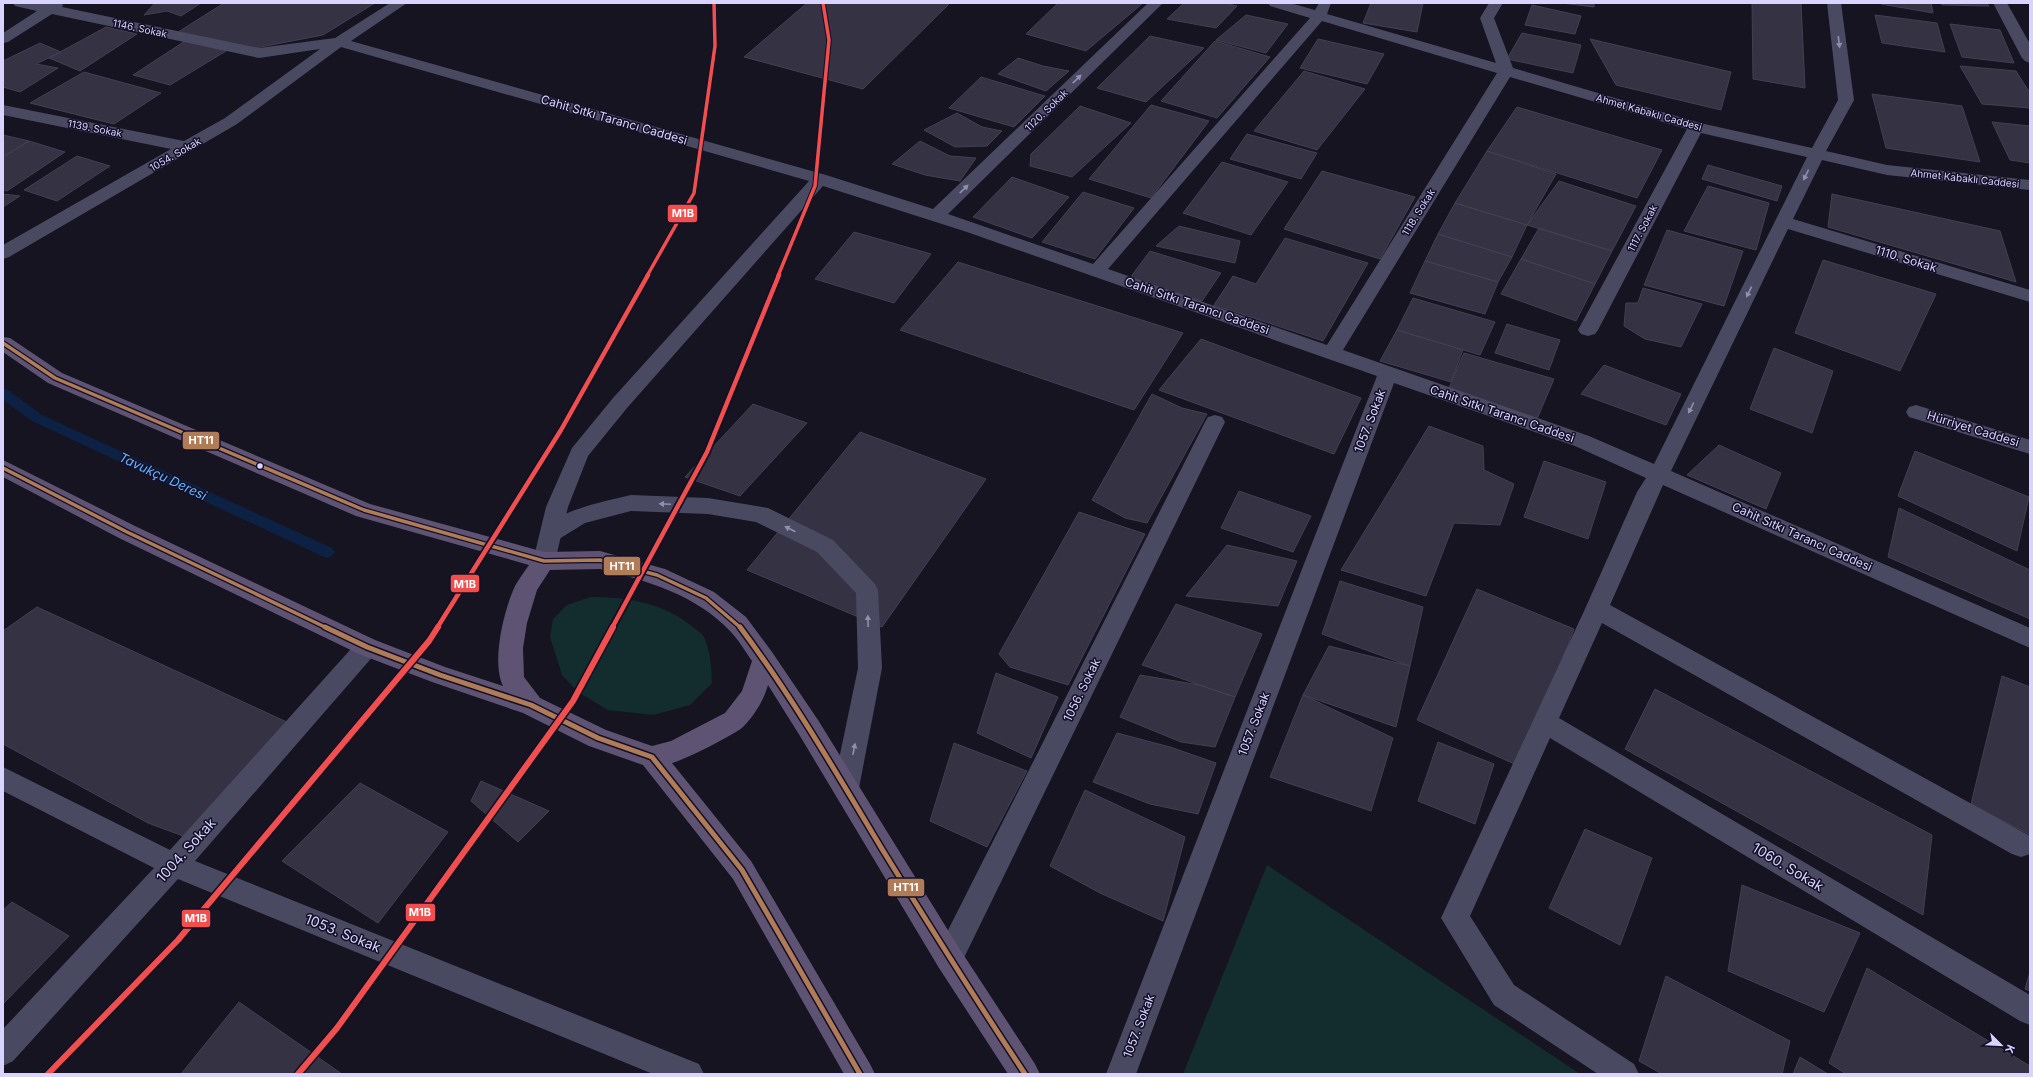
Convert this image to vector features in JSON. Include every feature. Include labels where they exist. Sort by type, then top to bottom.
[{"type":"main road","points":[[3,343],[55,378],[364,510],[544,561],[600,560],[657,575],[706,598],[738,624],[764,659],[810,728],[949,958],[1025,1074]]},
{"type":"main road","points":[[3,468],[127,532],[367,647],[440,675],[531,705],[598,738],[652,758],[742,870],[860,1074]]},
{"type":"main road","points":[[531,705],[512,679],[511,648],[515,623],[526,587],[544,561]]},
{"type":"main road","points":[[652,758],[676,751],[734,720],[753,695],[764,659]]},
{"type":"street","name":"1146. Sokak","points":[[20,3],[55,6],[259,53]]},
{"type":"street","name":"1054. Sokak","points":[[3,253],[231,121],[339,42],[400,3]]},
{"type":"street","name":"1120. Sokak","points":[[936,216],[1156,3]]},
{"type":"street","name":"Ahmet Kabaklı Caddesi","points":[[1275,3],[1322,9],[1506,71],[1696,126],[1816,155],[1887,170],[2030,185]]},
{"type":"street","points":[[1496,3],[1487,18],[1506,71]]},
{"type":"street","points":[[1624,1074],[1504,995],[1455,918],[1597,609],[1648,492],[1659,474],[1816,155],[1846,100],[1834,3]]},
{"type":"street","points":[[2000,3],[2030,58]]},
{"type":"street","points":[[3,39],[55,6]]},
{"type":"street","points":[[1096,271],[1322,9]]},
{"type":"street","name":"1054. Sokak","points":[[259,53],[339,42]]},
{"type":"street","name":"Cahit Sıtkı Tarancı Caddesi","points":[[339,42],[820,179],[936,216],[1582,441],[2030,638]]},
{"type":"street","name":"1118. Sokak","points":[[1331,354],[1506,71]]},
{"type":"street","name":"1139. Sokak","points":[[3,110],[187,147]]},
{"type":"street","name":"1117. Sokak","points":[[1588,330],[1696,126]]},
{"type":"street","points":[[544,561],[557,507],[579,453],[620,403],[820,179]]},
{"type":"street","name":"1110. Sokak","points":[[1783,222],[2030,296]]},
{"type":"street","name":"1057. Sokak","points":[[1120,1074],[1388,373]]},
{"type":"street","name":"Hürriyet Caddesi","points":[[1916,412],[2030,447]]},
{"type":"street","name":"1056. Sokak","points":[[949,958],[1215,422]]},
{"type":"street","points":[[551,533],[578,517],[631,503],[708,506],[760,514],[825,546],[867,590],[870,668],[846,788]]},
{"type":"street","points":[[1597,609],[2021,844]]},
{"type":"street","name":"1004. Sokak","points":[[3,1051],[174,865],[367,647]]},
{"type":"street","name":"1060. Sokak","points":[[1545,722],[2030,1011]]},
{"type":"street","name":"1053. Sokak","points":[[3,778],[174,865],[689,1074]]},
{"type":"green space","points":[[591,597],[618,598],[645,603],[670,612],[682,619],[704,637],[711,665],[712,683],[690,705],[653,715],[608,710],[578,692],[562,675],[550,637],[553,619],[567,605]]},
{"type":"green space","points":[[1267,865],[1580,1074],[1183,1074]]},
{"type":"building","points":[[155,3],[201,3],[181,16],[167,11],[144,15]]},
{"type":"building","points":[[224,3],[375,3],[323,35],[250,49],[175,34]]},
{"type":"building","points":[[807,3],[950,3],[863,89],[744,57]]},
{"type":"building","points":[[1058,3],[1143,3],[1086,51],[1026,34]]},
{"type":"building","points":[[1184,3],[1224,3],[1237,6],[1216,28],[1167,19]]},
{"type":"building","points":[[1371,3],[1423,3],[1417,32],[1363,23]]},
{"type":"building","points":[[1562,3],[1594,3],[1594,7]]},
{"type":"building","points":[[1752,3],[1801,3],[1805,88],[1753,79]]},
{"type":"building","points":[[1931,3],[1933,13],[1881,4]]},
{"type":"building","points":[[1940,3],[1986,3],[1989,6],[1942,5]]},
{"type":"building","points":[[1532,5],[1581,16],[1575,34],[1525,25]]},
{"type":"building","points":[[1246,15],[1288,24],[1266,53],[1216,40]]},
{"type":"building","points":[[1875,15],[1937,23],[1945,52],[1882,43]]},
{"type":"building","points":[[1950,24],[2000,30],[2014,63],[1962,57]]},
{"type":"building","points":[[106,27],[137,34],[80,71],[49,58]]},
{"type":"building","points":[[1522,33],[1581,45],[1573,73],[1507,59]]},
{"type":"building","points":[[1150,36],[1204,48],[1146,102],[1097,88]]},
{"type":"building","points":[[1318,39],[1384,54],[1367,84],[1300,68]]},
{"type":"building","points":[[1590,39],[1731,72],[1721,110],[1616,85]]},
{"type":"building","points":[[185,41],[226,51],[170,85],[133,75]]},
{"type":"building","points":[[1215,41],[1270,57],[1217,118],[1161,101]]},
{"type":"building","points":[[40,43],[61,52],[36,64],[58,68],[20,92],[3,87],[3,61]]},
{"type":"building","points":[[1018,58],[1043,66],[1069,71],[1046,91],[998,74]]},
{"type":"building","points":[[1960,66],[2016,71],[2030,93],[2030,108],[1982,104]]},
{"type":"building","points":[[1304,71],[1365,89],[1317,150],[1254,131]]},
{"type":"building","points":[[84,72],[161,93],[114,124],[30,103]]},
{"type":"building","points":[[981,77],[1045,96],[1014,127],[949,108]]},
{"type":"building","points":[[1872,94],[1962,106],[1980,162],[1886,148]]},
{"type":"building","points":[[1151,105],[1209,121],[1151,198],[1089,179]]},
{"type":"building","points":[[1080,106],[1131,123],[1072,177],[1030,166],[1031,154]]},
{"type":"building","points":[[1517,107],[1662,150],[1637,198],[1487,151]]},
{"type":"building","points":[[957,113],[982,127],[1002,131],[987,146],[955,147],[924,130]]},
{"type":"building","points":[[1992,122],[2030,126],[2030,163],[2010,160]]},
{"type":"building","points":[[1247,134],[1317,153],[1301,179],[1230,159]]},
{"type":"building","points":[[3,135],[29,141],[3,157]]},
{"type":"building","points":[[29,141],[65,152],[7,191],[3,190],[3,157]]},
{"type":"building","points":[[920,141],[950,156],[976,158],[960,181],[925,175],[892,164]]},
{"type":"building","points":[[1487,151],[1556,174],[1527,225],[1455,203]]},
{"type":"building","points":[[77,156],[110,166],[57,201],[24,190]]},
{"type":"building","points":[[1222,162],[1288,182],[1251,235],[1183,213]]},
{"type":"building","points":[[1708,165],[1782,186],[1777,201],[1702,179]]},
{"type":"building","points":[[1322,171],[1415,197],[1380,259],[1284,229]]},
{"type":"building","points":[[1012,177],[1069,197],[1032,238],[973,217]]},
{"type":"building","points":[[1559,181],[1636,206],[1612,251],[1527,225]]},
{"type":"building","points":[[1708,186],[1769,203],[1756,250],[1684,231]]},
{"type":"building","points":[[1083,192],[1134,208],[1095,259],[1042,242]]},
{"type":"building","points":[[3,194],[20,196],[3,207]]},
{"type":"building","points":[[1832,194],[2000,231],[2016,282],[1828,227]]},
{"type":"building","points":[[1455,203],[1527,225],[1512,257],[1438,234]]},
{"type":"building","points":[[1179,226],[1240,241],[1235,263],[1156,246]]},
{"type":"building","points":[[1539,228],[1612,251],[1595,284],[1521,259]]},
{"type":"building","points":[[1667,230],[1743,251],[1724,306],[1644,285]]},
{"type":"building","points":[[854,232],[931,254],[894,303],[815,279]]},
{"type":"building","points":[[1438,234],[1512,257],[1498,282],[1425,261]]},
{"type":"building","points":[[1285,238],[1368,263],[1323,341],[1214,305],[1233,276],[1256,284]]},
{"type":"building","points":[[1150,251],[1221,273],[1202,301],[1130,278]]},
{"type":"building","points":[[1521,259],[1595,284],[1576,321],[1501,294]]},
{"type":"building","points":[[1823,260],[1936,294],[1900,371],[1795,333]]},
{"type":"building","points":[[1425,261],[1498,282],[1485,314],[1410,293]]},
{"type":"building","points":[[958,262],[1183,333],[1134,410],[900,330]]},
{"type":"building","points":[[1643,288],[1702,304],[1681,347],[1645,339],[1624,326],[1626,303],[1638,303]]},
{"type":"building","points":[[1413,298],[1495,322],[1480,355],[1397,330]]},
{"type":"building","points":[[1507,324],[1560,340],[1549,370],[1495,353]]},
{"type":"building","points":[[1397,330],[1463,350],[1451,382],[1380,361]]},
{"type":"building","points":[[1201,339],[1361,398],[1334,454],[1159,390]]},
{"type":"building","points":[[1774,348],[1833,371],[1812,433],[1750,409]]},
{"type":"building","points":[[1464,353],[1554,379],[1537,419],[1449,388]]},
{"type":"building","points":[[1604,365],[1681,394],[1666,425],[1581,394]]},
{"type":"building","points":[[1152,394],[1182,408],[1207,414],[1147,523],[1125,518],[1092,500]]},
{"type":"building","points":[[753,404],[807,423],[740,496],[685,477]]},
{"type":"building","points":[[1429,426],[1483,446],[1484,470],[1514,484],[1500,525],[1454,523],[1426,596],[1341,570]]},
{"type":"building","points":[[860,432],[986,479],[882,627],[747,570]]},
{"type":"building","points":[[1719,445],[1781,473],[1766,509],[1687,475]]},
{"type":"building","points":[[1915,451],[2029,497],[2017,551],[1898,496]]},
{"type":"building","points":[[1544,461],[1606,482],[1588,539],[1524,517]]},
{"type":"building","points":[[1239,491],[1311,516],[1293,552],[1221,528]]},
{"type":"building","points":[[1899,508],[2030,570],[2030,619],[1888,557]]},
{"type":"building","points":[[1079,512],[1145,534],[1068,685],[1010,667],[999,654]]},
{"type":"building","points":[[1227,545],[1297,561],[1278,606],[1186,596]]},
{"type":"building","points":[[1340,581],[1423,607],[1410,666],[1322,634]]},
{"type":"building","points":[[1477,589],[1574,629],[1521,767],[1417,720]]},
{"type":"building","points":[[1176,604],[1262,634],[1235,697],[1142,665]]},
{"type":"building","points":[[37,607],[289,723],[183,836],[148,823],[3,744],[3,631]]},
{"type":"building","points":[[1329,646],[1410,666],[1396,727],[1303,695]]},
{"type":"building","points":[[996,673],[1058,697],[1031,758],[977,733]]},
{"type":"building","points":[[1140,675],[1199,685],[1235,697],[1215,747],[1181,742],[1120,717]]},
{"type":"building","points":[[2002,676],[2030,687],[2030,835],[1971,804]]},
{"type":"building","points":[[1655,689],[1932,835],[1923,915],[1625,749]]},
{"type":"building","points":[[1303,695],[1393,738],[1371,811],[1270,777]]},
{"type":"building","points":[[1117,733],[1170,747],[1216,763],[1198,814],[1150,804],[1093,782]]},
{"type":"building","points":[[1438,742],[1494,764],[1475,824],[1418,801]]},
{"type":"building","points":[[954,743],[1027,771],[987,847],[930,821]]},
{"type":"building","points":[[481,781],[549,811],[518,842],[471,801]]},
{"type":"building","points":[[360,783],[448,832],[378,923],[282,861]]},
{"type":"building","points":[[1085,790],[1185,837],[1163,921],[1100,893],[1050,866]]},
{"type":"building","points":[[1585,829],[1652,858],[1620,945],[1549,908]]},
{"type":"building","points":[[1742,885],[1860,933],[1824,1012],[1728,971]]},
{"type":"building","points":[[12,902],[69,936],[3,1004],[3,910]]},
{"type":"building","points":[[1867,968],[2030,1066],[2030,1074],[1846,1074],[1829,1063]]},
{"type":"building","points":[[2030,972],[2030,991],[2025,989]]},
{"type":"building","points":[[1666,976],[1790,1041],[1782,1074],[1662,1074],[1639,1061]]},
{"type":"building","points":[[239,1002],[342,1074],[181,1074]]},
{"type":"building","points":[[1800,1057],[1828,1074],[1793,1074]]},
{"type":"waterway","name":"Tavukçu Deresi","points":[[3,393],[37,418],[327,552]]},
{"type":"transit line","name":"M1B","points":[[48,1074],[178,940],[429,641],[561,430],[694,193],[715,46],[714,3]]},
{"type":"transit line","name":"M1B","points":[[298,1074],[337,1028],[573,701],[707,452],[815,186],[829,40],[823,3]]},
{"type":"transit line","name":"HT11","points":[[3,343],[55,378],[364,510],[544,561],[600,560],[657,575],[706,598],[738,624],[764,659],[809,728],[949,958],[1025,1074]]},
{"type":"transit line","name":"HT11","points":[[3,468],[127,532],[367,647],[440,675],[531,705],[598,738],[652,757],[742,870],[860,1074]]}]
